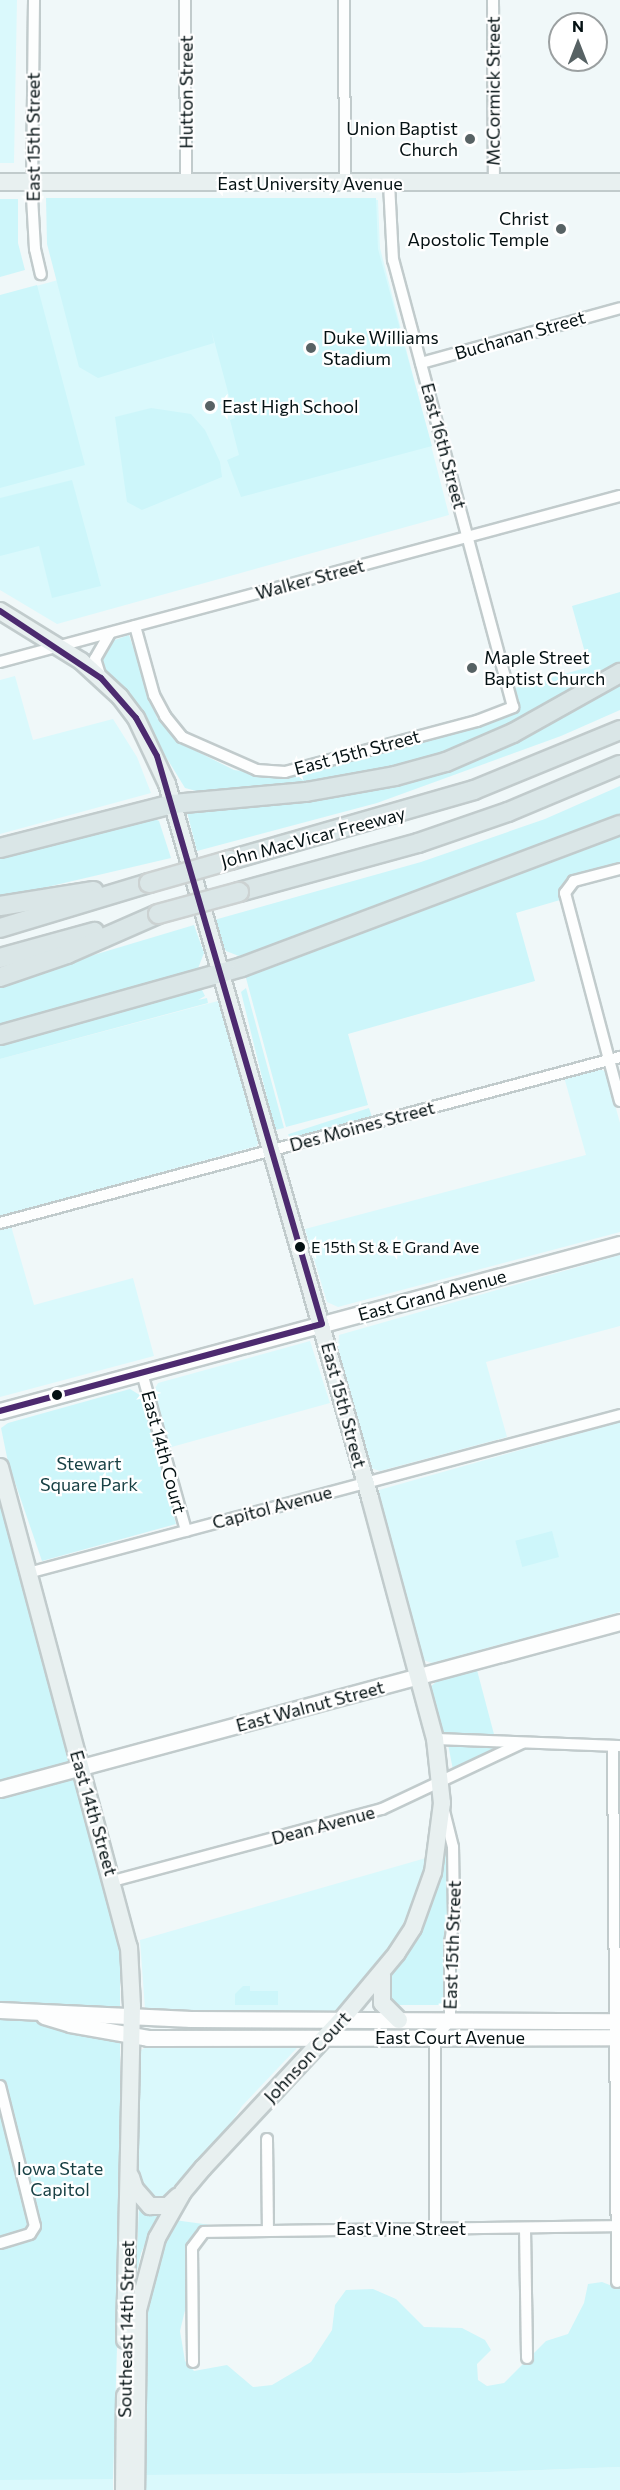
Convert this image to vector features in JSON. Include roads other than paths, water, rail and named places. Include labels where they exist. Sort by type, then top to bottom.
[{"type":"highway","points":[[0,848],[173,804],[347,786],[435,765],[545,718],[620,672]]},
{"type":"highway","points":[[558,757],[620,724]]},
{"type":"highway","name":"John MacVicar Freeway","points":[[0,928],[142,885],[414,810],[558,757],[620,730]]},
{"type":"highway","name":"John MacVicar Freeway","points":[[0,958],[418,843],[571,787],[620,765]]},
{"type":"highway","points":[[571,787],[620,775]]},
{"type":"highway","points":[[0,1035],[222,973],[620,825]]},
{"type":"highway","points":[[0,906],[142,885]]},
{"type":"highway","points":[[0,977],[68,954],[158,914]]},
{"type":"main road","name":"East University Avenue","points":[[0,182],[186,184],[620,182]]},
{"type":"main road","points":[[0,611],[58,646],[101,678],[136,718],[157,756],[173,804]]},
{"type":"main road","name":"East 15th Street","points":[[173,804],[322,1324],[435,1739],[442,1803],[433,1872],[419,1912]]},
{"type":"main road","name":"East 14th Street","points":[[0,1467],[114,1881],[129,1947],[132,2016],[129,2167]]},
{"type":"main road","name":"Johnson Court","points":[[183,2192],[382,1975],[419,1912]]},
{"type":"main road","points":[[382,1975],[382,2003],[399,2020]]},
{"type":"main road","points":[[129,2167],[135,2189],[150,2206],[168,2206],[183,2192]]},
{"type":"main road","name":"Southeast 14th Street","points":[[129,2167],[130,2436],[136,2490]]},
{"type":"main road","name":"Southeast 14th Street","points":[[124,2490],[142,2286],[157,2238],[183,2192]]},
{"type":"street","name":"East 15th Street","points":[[34,0],[32,182],[35,249],[41,274]]},
{"type":"street","name":"Hutton Street","points":[[185,0],[186,184]]},
{"type":"street","points":[[344,0],[345,183]]},
{"type":"street","name":"McCormick Street","points":[[493,0],[494,183]]},
{"type":"street","name":"East 16th Street","points":[[388,183],[393,260],[513,707]]},
{"type":"street","name":"Buchanan Street","points":[[421,363],[620,308]]},
{"type":"street","name":"Walker Street","points":[[0,662],[620,496]]},
{"type":"street","name":"East 15th Street","points":[[135,626],[154,695],[169,721],[182,737],[258,770],[285,772],[477,721],[513,707]]},
{"type":"street","points":[[101,678],[95,659],[103,639],[112,632]]},
{"type":"street","points":[[620,869],[574,881],[566,889],[614,1058],[620,1101]]},
{"type":"street","name":"Des Moines Street","points":[[0,1223],[614,1058]]},
{"type":"street","name":"East Grand Avenue","points":[[0,1411],[620,1244]]},
{"type":"street","name":"East 14th Court","points":[[142,1373],[186,1530]]},
{"type":"street","name":"Capitol Avenue","points":[[28,1573],[620,1414]]},
{"type":"street","name":"East Walnut Street","points":[[0,1789],[620,1622]]},
{"type":"street","name":"Dean Avenue","points":[[435,1739],[617,1746]]},
{"type":"street","name":"Dean Avenue","points":[[114,1881],[382,1809],[522,1743]]},
{"type":"street","points":[[617,1746],[617,2282]]},
{"type":"street","name":"East 15th Street","points":[[435,2038],[450,2021],[453,1846],[442,1803]]},
{"type":"street","name":"East Court Avenue","points":[[0,2010],[132,2016],[617,2021]]},
{"type":"street","name":"East Court Avenue","points":[[32,2012],[70,2024],[131,2036],[617,2037]]},
{"type":"street","points":[[435,2038],[435,2228]]},
{"type":"street","points":[[0,2086],[34,2226],[30,2234],[0,2243]]},
{"type":"street","points":[[267,2139],[268,2229]]},
{"type":"street","name":"East Vine Street","points":[[193,2362],[192,2248],[198,2235],[214,2229],[618,2226]]},
{"type":"street","points":[[525,2228],[527,2358]]},
{"type":"place","name":"Union Baptist Church","points":[[470,139]]},
{"type":"place","name":"Christ Apostolic Temple","points":[[561,229]]},
{"type":"place","name":"Duke Williams Stadium","points":[[311,348]]},
{"type":"place","name":"East High School","points":[[210,406]]},
{"type":"place","name":"Maple Street Baptist Church","points":[[472,668]]},
{"type":"place","name":"E 15th St & E Grand Ave","points":[[300,1247]]},
{"type":"park label","name":"Stewart Square Park","points":[[89,1474]]},
{"type":"park label","name":"Iowa State Capitol","points":[[60,2179]]}]
